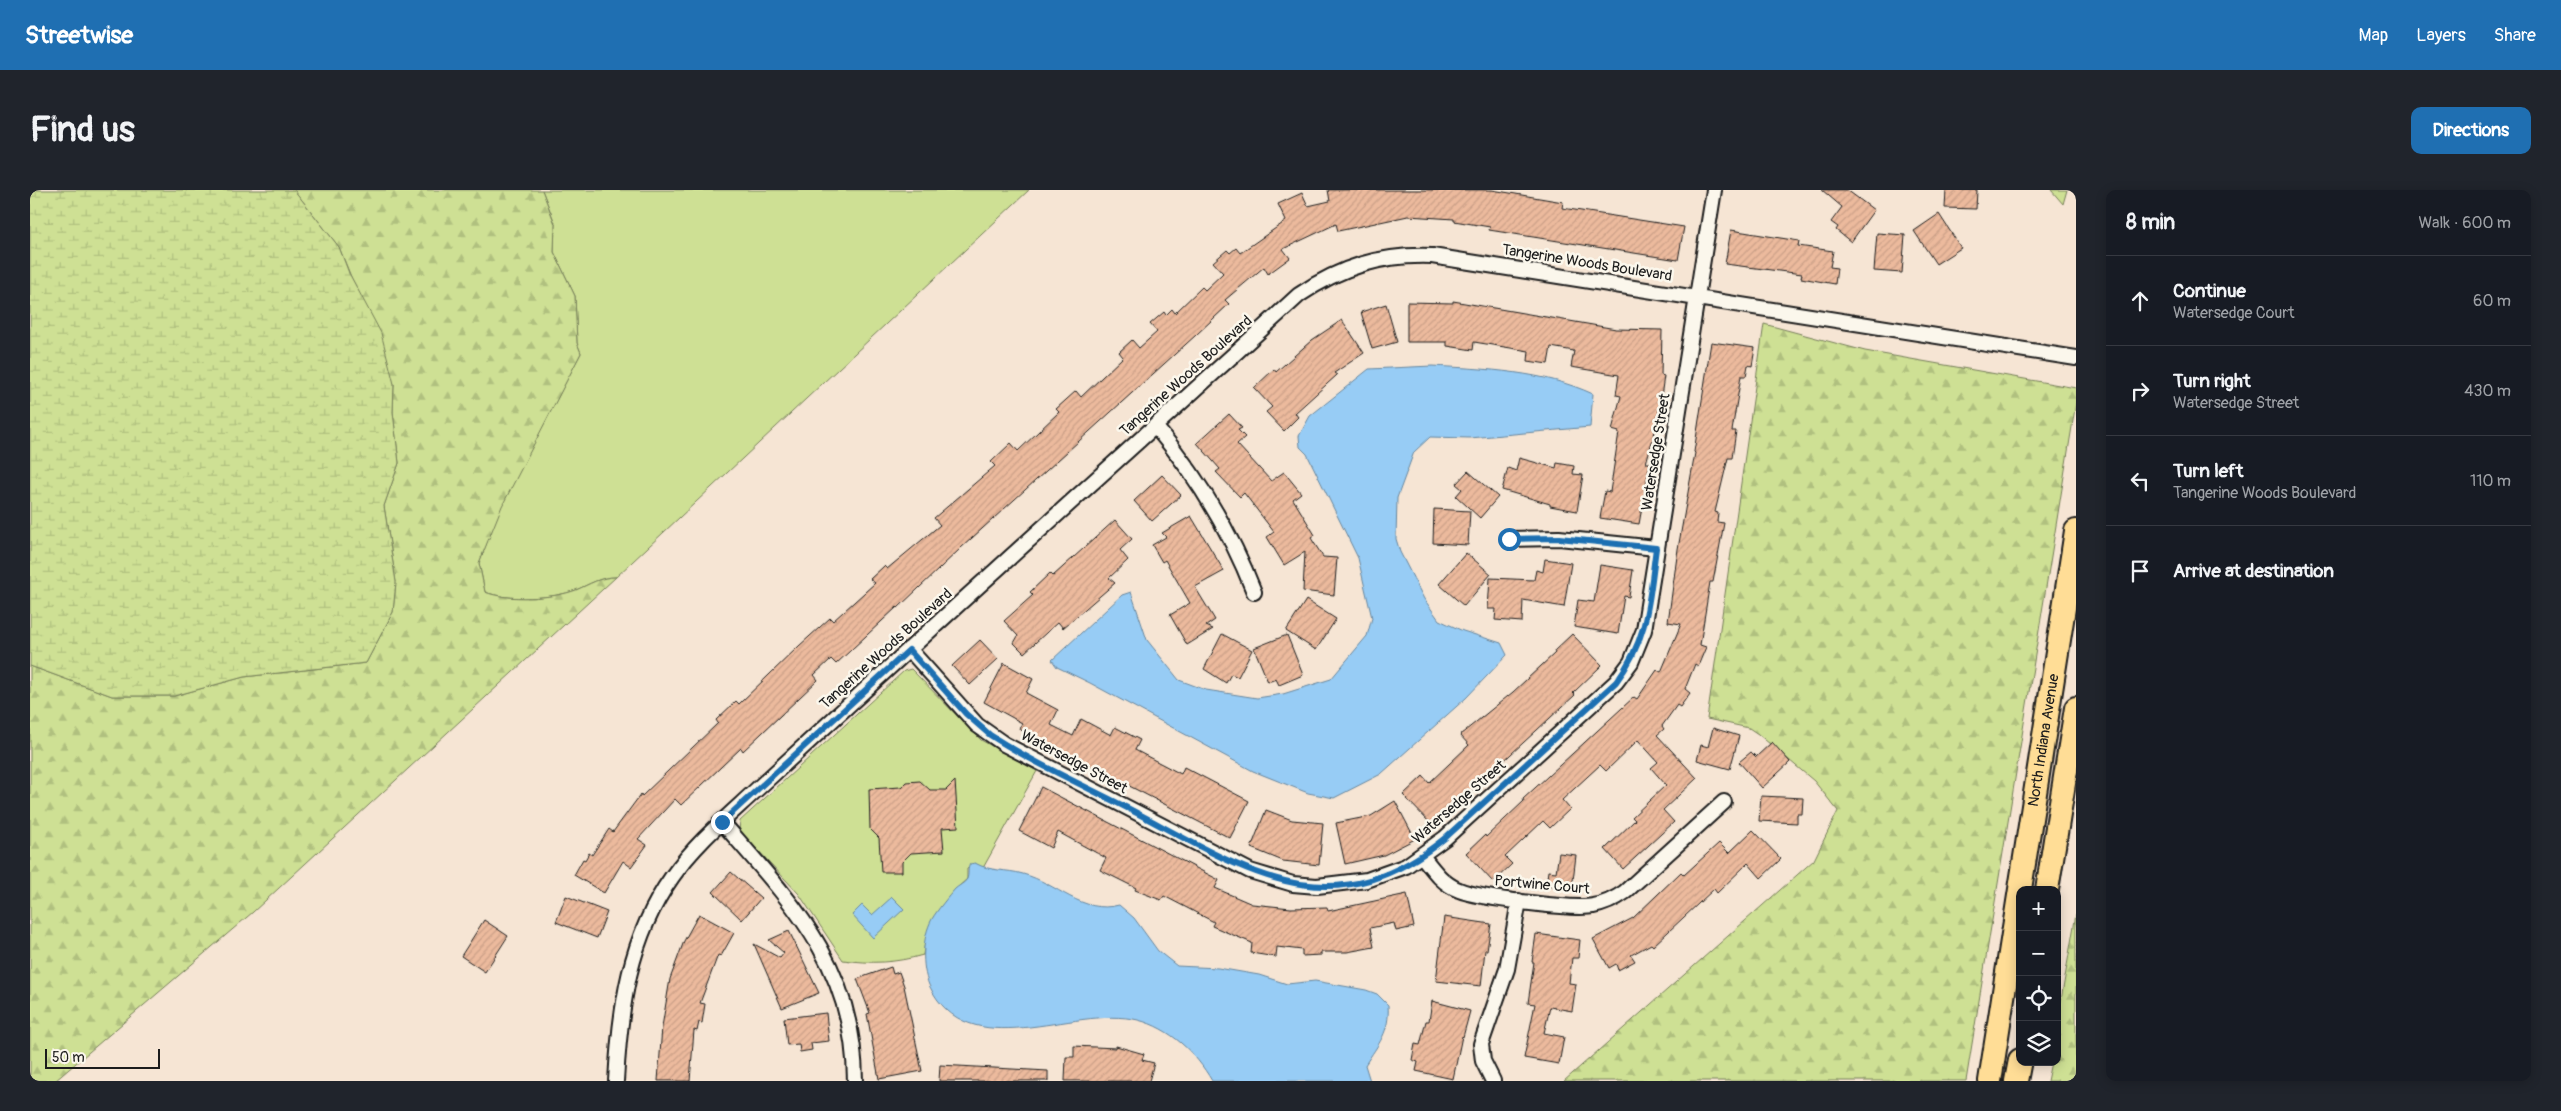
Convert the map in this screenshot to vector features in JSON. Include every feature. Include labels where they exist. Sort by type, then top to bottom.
[{"type":"main road","name":"North Indiana Avenue","points":[[1990,1081],[2076,531]]},
{"type":"main road","name":"North Indiana Avenue","points":[[2048,886],[2076,708]]},
{"type":"main road","points":[[2016,1081],[2019,1066]]},
{"type":"street","name":"Watersedge Street","points":[[909,650],[966,714],[990,735],[1250,871],[1293,884],[1317,886],[1344,884],[1388,874],[1422,857],[1616,682],[1631,662],[1644,630],[1714,190]]},
{"type":"street","name":"Tangerine Woods Boulevard","points":[[616,1081],[622,1004],[637,946],[652,911],[672,878],[722,822],[909,650],[1299,295],[1332,274],[1373,260],[1403,256],[1432,256],[1697,296],[2076,358]]},
{"type":"street","points":[[1155,426],[1177,452],[1212,501],[1241,558],[1254,592]]},
{"type":"street","points":[[1509,539],[1559,538],[1656,548]]},
{"type":"street","name":"Portwine Court","points":[[1422,857],[1446,883],[1459,890],[1519,901],[1579,907],[1607,903],[1625,892],[1724,802]]},
{"type":"street","points":[[722,822],[798,911],[830,964],[848,1018],[853,1046],[855,1081]]},
{"type":"street","points":[[1493,1081],[1483,1061],[1481,1044],[1507,969],[1519,901]]},
{"type":"green space","points":[[30,190],[294,190],[339,247],[349,273],[381,333],[394,384],[393,412],[399,463],[384,506],[396,582],[393,612],[366,663],[244,677],[174,696],[112,696],[30,666]]},
{"type":"green space","points":[[294,190],[542,190],[555,224],[554,252],[575,296],[577,343],[581,353],[502,506],[479,563],[485,592],[506,597],[530,598],[566,593],[600,580],[616,577],[253,912],[55,1081],[30,1081],[30,666],[112,696],[174,696],[244,677],[366,663],[393,612],[396,582],[384,506],[399,463],[393,412],[394,384],[339,247]]},
{"type":"green space","points":[[542,190],[1029,190],[616,577],[600,580],[566,593],[543,597],[518,598],[485,592],[479,563],[501,506],[581,353],[577,343],[575,296],[554,252],[555,223]]},
{"type":"green space","points":[[2051,190],[2067,190],[2063,204]]},
{"type":"green space","points":[[1764,324],[1865,351],[2076,388],[2076,402],[1966,1081],[1564,1081],[1814,860],[1838,811],[1814,781],[1758,734],[1749,728],[1707,719]]},
{"type":"green space","points":[[911,669],[981,740],[1037,771],[983,868],[975,864],[967,869],[967,879],[951,895],[938,913],[928,933],[923,955],[883,962],[843,960],[799,894],[739,830],[740,821],[904,671]]},
{"type":"green space","points":[[2076,914],[2076,1081],[2047,1081],[2050,1066],[2061,1066],[2061,1000]]},
{"type":"water","points":[[1432,366],[1514,372],[1574,386],[1593,394],[1590,427],[1470,438],[1430,437],[1414,452],[1397,498],[1396,539],[1400,552],[1424,599],[1439,620],[1463,631],[1501,643],[1507,655],[1466,698],[1381,774],[1334,798],[1308,793],[1253,771],[1057,667],[1052,660],[1122,595],[1131,592],[1147,640],[1179,680],[1206,690],[1257,698],[1283,694],[1331,679],[1367,636],[1372,618],[1358,558],[1307,454],[1300,447],[1299,436],[1310,416],[1369,369]]},
{"type":"water","points":[[975,863],[987,868],[1017,872],[1035,878],[1070,897],[1093,906],[1119,905],[1134,918],[1158,951],[1177,966],[1218,968],[1259,975],[1287,984],[1315,981],[1366,990],[1377,994],[1388,1005],[1388,1014],[1382,1037],[1365,1065],[1370,1081],[1212,1081],[1198,1061],[1181,1043],[1161,1029],[1138,1020],[1112,1017],[1083,1019],[1023,1028],[995,1028],[969,1023],[946,1010],[929,985],[926,977],[924,952],[926,934],[932,919],[955,889],[966,880],[970,864]]},
{"type":"water","points":[[892,897],[904,909],[873,938],[852,915],[862,905],[872,915]]},
{"type":"building","points":[[1328,190],[1492,190],[1563,202],[1562,208],[1684,227],[1678,260],[1489,230],[1490,227],[1454,221],[1454,219],[1408,216],[1338,231],[1336,224],[1283,249],[1290,258],[1268,274],[1264,267],[1225,300],[1229,304],[961,548],[898,608],[836,664],[831,659],[814,675],[818,680],[743,751],[741,748],[681,805],[675,799],[638,839],[647,845],[631,867],[623,861],[604,893],[574,875],[583,859],[585,860],[589,853],[592,855],[609,829],[613,832],[641,794],[642,796],[718,723],[716,720],[736,701],[739,704],[830,618],[833,621],[875,583],[870,579],[884,566],[887,569],[940,525],[934,518],[995,466],[991,462],[1011,443],[1018,451],[1059,412],[1056,409],[1076,391],[1081,397],[1123,357],[1119,352],[1132,340],[1139,348],[1157,332],[1150,324],[1164,312],[1166,315],[1172,309],[1175,313],[1202,287],[1205,290],[1223,273],[1213,262],[1227,250],[1230,253],[1236,248],[1240,253],[1286,221],[1278,204],[1302,193],[1308,206],[1330,201]]},
{"type":"building","points":[[1822,190],[1847,190],[1874,210],[1851,242],[1836,230],[1838,227],[1831,222],[1842,207]]},
{"type":"building","points":[[1946,190],[1977,190],[1976,209],[1945,208]]},
{"type":"building","points":[[1939,214],[1961,248],[1936,264],[1914,231]]},
{"type":"building","points":[[1731,230],[1799,241],[1798,246],[1833,251],[1830,267],[1837,268],[1835,284],[1801,278],[1802,274],[1725,264]]},
{"type":"building","points":[[1877,233],[1905,235],[1902,273],[1874,271]]},
{"type":"building","points":[[1453,301],[1616,329],[1662,330],[1661,375],[1664,376],[1657,424],[1646,463],[1650,463],[1639,524],[1600,518],[1605,491],[1610,492],[1619,432],[1612,430],[1621,396],[1616,395],[1619,375],[1571,367],[1574,351],[1551,347],[1548,364],[1528,361],[1529,351],[1474,342],[1473,350],[1447,346],[1447,342],[1407,342],[1407,302],[1453,303]]},
{"type":"building","points":[[1386,304],[1397,342],[1372,349],[1361,312]]},
{"type":"building","points":[[1342,320],[1364,353],[1334,373],[1337,375],[1295,413],[1298,417],[1284,431],[1266,412],[1272,407],[1254,388],[1274,369],[1276,372],[1312,340]]},
{"type":"building","points":[[1711,342],[1755,348],[1752,366],[1748,365],[1746,376],[1741,376],[1732,431],[1736,431],[1732,458],[1728,458],[1715,512],[1718,513],[1717,522],[1724,523],[1713,582],[1710,582],[1700,645],[1706,647],[1698,666],[1695,664],[1685,689],[1690,693],[1680,707],[1677,705],[1662,726],[1664,729],[1657,735],[1697,778],[1663,810],[1674,822],[1623,869],[1605,849],[1635,820],[1632,817],[1666,785],[1651,768],[1658,762],[1638,740],[1606,771],[1600,765],[1562,800],[1570,809],[1550,828],[1543,821],[1505,857],[1512,864],[1493,882],[1466,853],[1485,835],[1486,837],[1524,801],[1523,799],[1634,697],[1637,699],[1657,670],[1661,672],[1681,624],[1668,622]]},
{"type":"building","points":[[1229,414],[1242,428],[1238,430],[1245,437],[1237,444],[1271,481],[1284,472],[1301,493],[1293,499],[1315,535],[1311,538],[1323,557],[1337,558],[1334,595],[1303,591],[1305,552],[1284,565],[1267,537],[1274,532],[1244,493],[1240,497],[1216,472],[1220,469],[1197,443]]},
{"type":"building","points":[[1519,458],[1556,468],[1557,463],[1574,466],[1573,474],[1583,475],[1577,511],[1550,506],[1550,504],[1502,490],[1508,468],[1516,471]]},
{"type":"building","points":[[1468,471],[1498,497],[1480,518],[1456,496],[1462,489],[1456,484]]},
{"type":"building","points":[[1162,475],[1181,495],[1152,521],[1134,501]]},
{"type":"building","points":[[1434,509],[1470,511],[1468,545],[1433,543]]},
{"type":"building","points":[[1191,516],[1224,571],[1195,587],[1215,620],[1206,626],[1213,629],[1187,645],[1170,615],[1190,603],[1165,560],[1162,562],[1152,545],[1166,537],[1162,533]]},
{"type":"building","points":[[1115,520],[1132,539],[1120,550],[1128,560],[1109,578],[1115,583],[1063,628],[1058,622],[1024,653],[1014,643],[1018,636],[1004,621],[1033,595],[1030,592],[1050,573],[1053,576]]},
{"type":"building","points":[[1466,553],[1491,574],[1464,606],[1439,584]]},
{"type":"building","points":[[1545,559],[1571,563],[1564,607],[1523,600],[1522,622],[1495,620],[1496,609],[1488,609],[1490,578],[1534,580],[1536,570],[1543,572]]},
{"type":"building","points":[[1600,565],[1633,570],[1629,597],[1624,596],[1618,634],[1574,627],[1578,600],[1594,602]]},
{"type":"building","points":[[1306,600],[1336,619],[1316,650],[1286,631]]},
{"type":"building","points":[[1222,634],[1252,650],[1238,677],[1231,674],[1226,683],[1204,669]]},
{"type":"building","points":[[1572,634],[1602,665],[1573,693],[1575,695],[1433,826],[1403,795],[1423,776],[1429,783],[1469,745],[1460,735],[1513,692],[1555,653],[1554,651]]},
{"type":"building","points":[[1287,635],[1303,675],[1279,685],[1276,679],[1268,682],[1254,648]]},
{"type":"building","points":[[980,640],[998,659],[970,685],[952,666]]},
{"type":"building","points":[[1004,663],[1033,679],[1026,693],[1058,710],[1051,725],[1073,736],[1081,719],[1111,735],[1115,727],[1140,740],[1135,750],[1181,774],[1184,767],[1249,801],[1230,838],[1019,729],[1022,723],[984,702]]},
{"type":"building","points":[[1713,728],[1739,736],[1730,769],[1697,760],[1701,745],[1708,747]]},
{"type":"building","points":[[1772,742],[1790,762],[1762,788],[1739,762],[1751,752],[1756,757]]},
{"type":"building","points":[[920,781],[930,790],[946,790],[955,781],[958,827],[942,828],[944,851],[911,853],[902,862],[902,872],[881,872],[879,838],[870,829],[869,789],[901,787],[906,782]]},
{"type":"building","points":[[1041,787],[1219,880],[1215,888],[1252,904],[1291,908],[1327,907],[1328,911],[1407,894],[1414,927],[1396,931],[1394,923],[1370,928],[1374,947],[1347,952],[1321,952],[1321,955],[1302,956],[1302,950],[1277,947],[1276,957],[1251,953],[1252,943],[1212,926],[1214,922],[1164,896],[1161,900],[1135,890],[1136,888],[1100,870],[1106,858],[1058,832],[1051,848],[1019,831]]},
{"type":"building","points":[[1761,796],[1803,798],[1802,814],[1797,814],[1797,823],[1759,821]]},
{"type":"building","points":[[1395,801],[1415,839],[1384,855],[1345,864],[1336,823],[1371,816]]},
{"type":"building","points":[[1266,810],[1292,820],[1323,823],[1319,865],[1283,861],[1251,848]]},
{"type":"building","points":[[1753,830],[1781,859],[1761,878],[1748,863],[1717,893],[1714,889],[1653,946],[1651,944],[1631,955],[1635,961],[1618,970],[1616,964],[1609,968],[1593,939],[1633,918],[1681,872],[1684,875],[1719,843],[1729,853]]},
{"type":"building","points":[[1559,853],[1576,855],[1572,889],[1546,885],[1548,871],[1556,872]]},
{"type":"building","points":[[731,872],[761,898],[742,920],[713,892]]},
{"type":"building","points":[[566,896],[607,912],[597,938],[556,922]]},
{"type":"building","points":[[699,914],[734,933],[721,956],[718,955],[700,1003],[705,1004],[702,1023],[699,1022],[697,1031],[694,1030],[690,1081],[658,1081],[662,1027],[670,979],[684,941]]},
{"type":"building","points":[[1444,917],[1491,924],[1487,950],[1485,950],[1481,986],[1436,981]]},
{"type":"building","points":[[484,920],[508,936],[485,972],[461,956]]},
{"type":"building","points":[[789,931],[819,993],[782,1008],[754,944],[780,958],[784,953],[769,940]]},
{"type":"building","points":[[1536,934],[1580,940],[1578,958],[1572,958],[1569,983],[1576,984],[1572,1011],[1550,1007],[1544,1033],[1564,1037],[1559,1064],[1524,1058],[1535,1004],[1528,1003]]},
{"type":"building","points":[[891,967],[893,974],[899,972],[904,986],[922,1071],[879,1079],[867,1014],[870,1013],[857,979]]},
{"type":"building","points":[[1432,1001],[1470,1011],[1462,1036],[1453,1079],[1416,1071],[1418,1062],[1412,1060],[1415,1044],[1420,1045],[1426,1021],[1429,1021]]},
{"type":"building","points":[[826,1013],[829,1041],[811,1043],[812,1050],[800,1052],[799,1044],[787,1045],[784,1018]]},
{"type":"building","points":[[1074,1046],[1116,1048],[1116,1046],[1144,1054],[1142,1060],[1154,1063],[1149,1081],[1065,1081],[1066,1057],[1074,1057]]},
{"type":"building","points":[[940,1065],[1048,1071],[1048,1081],[939,1081]]},
{"type":"route","points":[[722,822],[909,650],[966,714],[990,735],[1250,871],[1271,879],[1293,884],[1317,886],[1344,884],[1388,874],[1422,857],[1445,838],[1616,682],[1631,662],[1637,650],[1644,630],[1656,548],[1559,538],[1509,539]]}]
